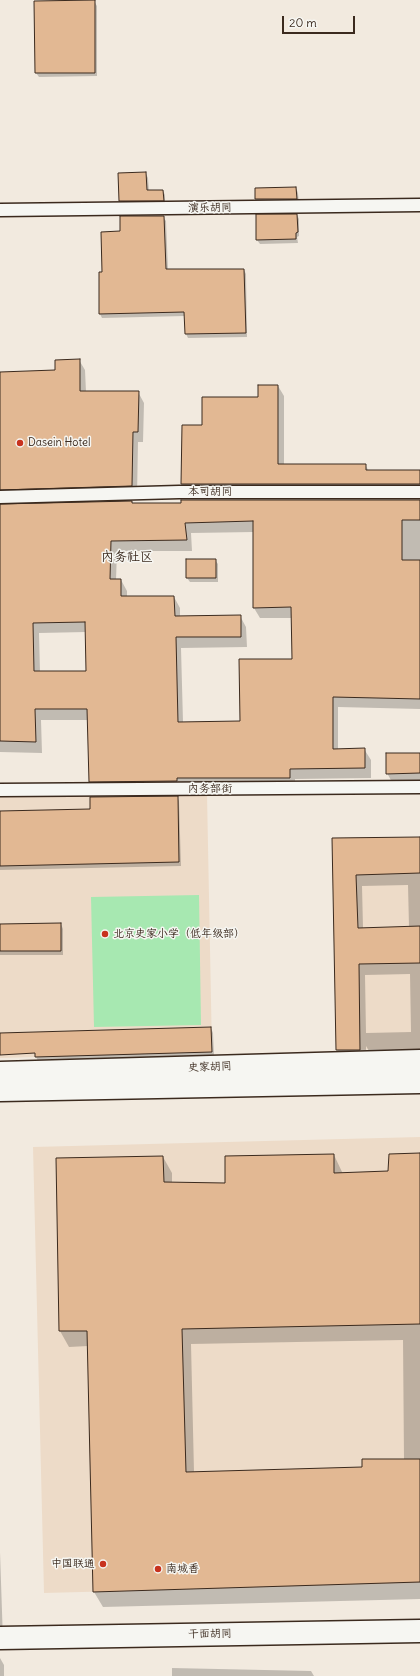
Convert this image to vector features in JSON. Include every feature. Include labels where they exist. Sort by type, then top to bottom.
[{"type":"street","name":"史家胡同","points":[[0,1073],[420,1061]]},
{"type":"street","points":[[0,1090],[420,1082]]},
{"type":"street","name":"干面胡同","points":[[0,1638],[420,1631]]},
{"type":"lane","name":"演乐胡同","points":[[0,210],[420,205]]},
{"type":"lane","name":"本司胡同","points":[[0,497],[179,492],[420,492]]},
{"type":"lane","name":"内务部街","points":[[0,790],[420,787]]},
{"type":"shaded area","name":"北京史家小学（低年级部）","points":[[207,794],[212,1052],[0,1058],[0,797]]},
{"type":"shaded area","points":[[420,837],[420,1049],[336,1050],[332,838]]},
{"type":"shaded area","points":[[420,1137],[420,1583],[44,1593],[33,1147]]},
{"type":"green space","points":[[199,895],[201,1025],[94,1027],[91,897]]},
{"type":"building","points":[[95,0],[95,73],[35,73],[34,1]]},
{"type":"building","points":[[146,172],[147,190],[163,190],[164,201],[119,201],[118,173]]},
{"type":"building","points":[[296,187],[297,199],[255,199],[255,188]]},
{"type":"building","points":[[256,214],[297,214],[298,232],[296,233],[296,239],[256,240]]},
{"type":"building","points":[[120,216],[164,216],[166,269],[244,269],[246,333],[185,334],[184,312],[99,314],[99,272],[102,272],[101,232],[120,231]]},
{"type":"building","points":[[80,359],[80,391],[139,391],[138,432],[133,432],[132,486],[0,490],[0,372],[55,370],[55,360]]},
{"type":"building","points":[[258,385],[278,385],[278,464],[366,464],[366,470],[420,470],[420,484],[181,484],[182,425],[202,425],[202,397],[258,397]]},
{"type":"building","points":[[181,500],[420,500],[420,520],[402,520],[402,560],[420,560],[420,699],[333,697],[333,749],[365,748],[365,768],[290,769],[290,778],[177,778],[177,781],[89,782],[87,709],[35,709],[36,742],[0,741],[0,504],[132,501],[132,503],[181,503]],"holes":[[[253,521],[253,608],[291,607],[292,659],[239,659],[240,721],[178,722],[176,637],[241,637],[241,615],[175,616],[174,596],[121,596],[121,579],[110,579],[111,541],[187,540],[185,523]],[[85,622],[86,671],[34,671],[33,623]]]},
{"type":"building","points":[[186,559],[216,559],[216,578],[186,578]]},
{"type":"building","points":[[386,753],[420,753],[420,773],[386,774]]},
{"type":"building","points":[[178,796],[179,862],[0,866],[0,811],[90,809],[90,797]]},
{"type":"building","points":[[420,837],[420,873],[356,875],[358,928],[420,926],[420,963],[359,964],[360,1050],[336,1050],[332,838]]},
{"type":"building","points":[[61,923],[61,951],[0,951],[0,924]]},
{"type":"building","points":[[211,1027],[212,1052],[35,1057],[35,1053],[0,1055],[0,1033]]},
{"type":"building","points":[[420,1153],[420,1324],[182,1329],[186,1472],[362,1467],[362,1459],[420,1459],[420,1582],[93,1592],[87,1331],[59,1331],[56,1158],[163,1156],[164,1182],[225,1183],[225,1156],[334,1154],[334,1173],[388,1171],[389,1154]]},
{"type":"place","name":"Dasein Hotel","points":[[20,443]]},
{"type":"place","name":"北京史家小学（低年级部）","points":[[105,934]]},
{"type":"place","name":"中国联通","points":[[103,1564]]},
{"type":"place","name":"南城香","points":[[158,1569]]},
{"type":"district","name":"内务社区","points":[[127,557]]}]
